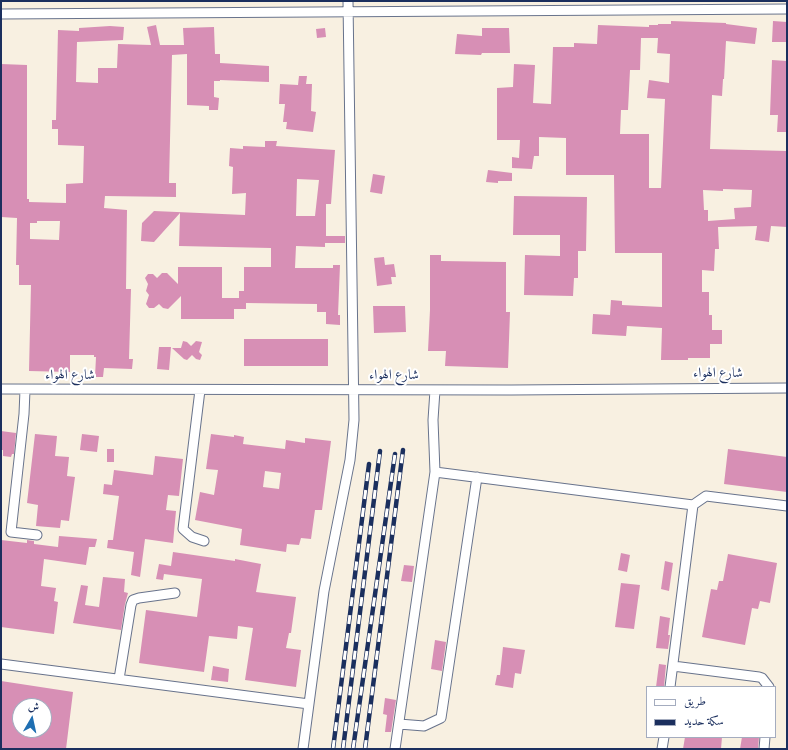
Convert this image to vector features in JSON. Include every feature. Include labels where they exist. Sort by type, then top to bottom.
[{"type":"street","points":[[303,749],[324,591],[350,460],[354,420],[348,1]]},
{"type":"street","points":[[1,14],[787,9]]},
{"type":"street","name":"شارع الهواء","points":[[1,390],[200,390],[353,386],[435,390],[787,388]]},
{"type":"street","points":[[25,390],[24,414],[11,532],[37,534]]},
{"type":"street","points":[[200,390],[183,529],[192,537],[204,541]]},
{"type":"street","points":[[395,749],[436,472],[433,420],[435,390]]},
{"type":"street","points":[[436,472],[693,505],[706,496],[787,506]]},
{"type":"street","points":[[399,724],[424,726],[441,718],[477,477]]},
{"type":"street","points":[[670,686],[693,505]]},
{"type":"street","points":[[119,679],[131,605],[134,600],[176,593]]},
{"type":"street","points":[[1,664],[309,704]]},
{"type":"street","points":[[673,666],[759,677],[762,678],[768,686]]},
{"type":"street","points":[[662,749],[664,738]]},
{"type":"street","points":[[764,749],[765,738]]},
{"type":"building","points":[[671,21],[726,23],[757,28],[755,44],[726,41],[722,96],[712,95],[710,149],[787,151],[787,227],[771,226],[769,242],[755,240],[757,226],[718,227],[719,249],[715,249],[714,271],[702,270],[702,292],[709,292],[709,315],[712,315],[712,330],[722,330],[722,344],[710,344],[710,358],[688,358],[688,360],[661,360],[662,328],[627,326],[626,336],[592,334],[593,314],[610,315],[611,300],[622,301],[622,305],[662,307],[662,253],[615,253],[614,175],[566,175],[566,138],[539,137],[539,156],[534,156],[532,169],[512,168],[512,157],[519,158],[520,140],[497,140],[497,88],[513,87],[514,64],[535,65],[533,103],[551,104],[553,47],[574,47],[574,43],[597,44],[598,25],[649,27],[649,25],[671,24]],"holes":[[[641,38],[658,38],[657,53],[670,54],[669,83],[649,80],[647,98],[665,99],[661,188],[649,188],[649,134],[620,134],[621,110],[628,110],[630,70],[640,70]],[[723,189],[752,190],[751,207],[734,208],[735,219],[708,221],[708,210],[704,210],[703,190],[723,191]]]},
{"type":"building","points":[[773,21],[787,22],[786,42],[772,42]]},
{"type":"building","points":[[156,25],[160,45],[184,45],[183,28],[214,27],[215,54],[220,54],[220,63],[269,66],[269,82],[214,81],[214,97],[219,98],[218,110],[209,110],[209,106],[187,105],[187,54],[172,55],[169,183],[176,183],[176,197],[105,196],[104,208],[127,210],[126,289],[131,289],[129,359],[133,359],[132,369],[104,368],[103,377],[95,377],[96,357],[94,357],[94,355],[70,355],[70,372],[29,371],[31,285],[19,285],[19,265],[16,265],[17,218],[1,217],[1,64],[27,65],[27,199],[29,199],[29,202],[66,203],[66,184],[83,183],[84,146],[58,145],[58,129],[52,129],[52,120],[56,120],[58,30],[79,31],[79,28],[110,26],[124,27],[123,40],[77,42],[76,82],[98,83],[98,68],[117,68],[118,44],[151,45],[147,27]],"holes":[[[37,221],[60,221],[59,240],[30,239],[30,223],[37,223]]]},
{"type":"building","points":[[325,28],[326,37],[317,38],[316,29]]},
{"type":"building","points":[[482,28],[509,28],[510,53],[482,53],[481,55],[455,54],[457,34],[482,36]]},
{"type":"building","points":[[772,60],[787,61],[787,132],[777,132],[778,115],[770,115]]},
{"type":"building","points":[[299,76],[307,76],[306,84],[312,84],[311,111],[316,112],[313,132],[286,129],[287,122],[283,122],[285,104],[279,104],[280,84],[298,85]]},
{"type":"building","points":[[265,141],[277,141],[276,146],[335,150],[331,204],[326,204],[326,236],[345,236],[345,243],[325,243],[325,247],[296,246],[295,268],[333,268],[333,265],[340,265],[338,315],[340,315],[340,325],[326,324],[326,312],[317,312],[317,304],[246,303],[246,309],[234,309],[234,319],[181,319],[181,296],[168,309],[163,308],[159,304],[154,308],[149,308],[146,304],[149,295],[146,291],[148,284],[145,278],[148,274],[153,274],[157,278],[162,273],[167,273],[178,284],[178,267],[222,267],[222,298],[239,298],[239,291],[244,291],[244,267],[271,267],[271,248],[179,246],[180,213],[154,242],[141,241],[142,223],[154,211],[245,215],[246,193],[232,194],[233,167],[229,166],[230,148],[243,149],[243,146],[265,147]],"holes":[[[297,179],[319,180],[315,216],[296,216]]]},
{"type":"building","points":[[488,170],[512,173],[512,181],[498,181],[498,183],[486,182]]},
{"type":"building","points":[[373,174],[385,176],[382,194],[370,192]]},
{"type":"building","points":[[514,196],[587,197],[586,251],[578,251],[578,278],[574,278],[573,296],[524,295],[525,255],[560,256],[560,235],[513,235]]},
{"type":"building","points":[[430,255],[441,255],[441,261],[506,262],[506,312],[510,312],[508,368],[445,366],[446,351],[428,351]]},
{"type":"building","points":[[384,257],[385,265],[394,264],[396,277],[391,277],[392,284],[377,286],[374,258]]},
{"type":"building","points":[[373,306],[405,306],[406,332],[374,333]]},
{"type":"building","points":[[244,339],[328,339],[328,366],[244,366]]},
{"type":"building","points":[[183,341],[187,342],[191,346],[196,341],[202,342],[199,352],[202,355],[200,360],[196,359],[192,355],[187,360],[184,359],[172,348],[181,348]]},
{"type":"building","points":[[159,347],[171,347],[169,370],[157,369]]},
{"type":"building","points":[[1,431],[16,433],[14,454],[12,454],[11,457],[3,456],[3,450],[1,450]]},
{"type":"building","points":[[35,434],[57,436],[55,456],[69,457],[67,476],[75,477],[69,521],[61,520],[60,528],[36,526],[38,505],[27,503]]},
{"type":"building","points":[[82,434],[99,436],[97,452],[80,450]]},
{"type":"building","points":[[211,434],[244,437],[243,444],[285,449],[286,440],[305,443],[305,438],[331,441],[322,510],[315,510],[311,539],[301,538],[299,545],[287,544],[286,552],[240,545],[242,529],[195,520],[200,492],[214,495],[218,470],[206,469]],"holes":[[[265,471],[281,473],[279,489],[263,487]]]},
{"type":"building","points":[[107,449],[114,449],[114,462],[107,462]]},
{"type":"building","points":[[728,449],[787,457],[787,492],[724,484]]},
{"type":"building","points":[[155,456],[183,459],[179,496],[168,495],[166,510],[176,511],[173,543],[145,539],[140,577],[131,575],[134,552],[107,548],[108,540],[113,540],[119,496],[103,494],[104,484],[112,485],[114,470],[153,475]]},
{"type":"building","points":[[59,536],[97,539],[95,547],[89,547],[86,565],[44,559],[41,586],[56,588],[54,601],[58,602],[54,634],[1,627],[1,540],[27,543],[27,540],[34,541],[34,544],[58,547]]},
{"type":"building","points":[[173,552],[235,561],[235,559],[261,564],[256,592],[296,597],[291,633],[289,633],[286,648],[301,650],[296,687],[245,680],[253,628],[238,626],[237,639],[209,636],[204,672],[139,663],[146,610],[197,617],[202,579],[164,574],[163,580],[156,579],[159,564],[171,566]]},
{"type":"building","points":[[621,553],[630,555],[627,572],[618,570]]},
{"type":"building","points":[[728,554],[777,563],[770,603],[760,601],[758,609],[752,608],[745,645],[702,637],[711,589],[717,590],[719,581],[723,581]]},
{"type":"building","points":[[665,561],[673,563],[669,591],[661,589]]},
{"type":"building","points":[[404,565],[414,566],[412,582],[401,581]]},
{"type":"building","points":[[103,577],[125,579],[124,592],[128,593],[121,630],[73,623],[81,585],[88,586],[85,605],[99,607]]},
{"type":"building","points":[[621,583],[640,585],[634,629],[615,627]]},
{"type":"building","points":[[660,616],[670,618],[668,649],[656,648]]},
{"type":"building","points":[[435,640],[446,642],[442,671],[431,669]]},
{"type":"building","points":[[503,647],[525,650],[521,674],[515,673],[513,688],[495,685],[497,675],[500,675]]},
{"type":"building","points":[[659,664],[666,665],[664,686],[656,686]]},
{"type":"building","points":[[213,666],[229,669],[228,682],[211,680]]},
{"type":"building","points":[[1,681],[73,692],[66,749],[1,749]]},
{"type":"building","points":[[385,698],[396,700],[391,732],[385,732],[387,715],[383,714]]},
{"type":"building","points":[[685,738],[722,738],[721,749],[683,749]]},
{"type":"building","points":[[742,738],[759,738],[758,749],[740,749]]},
{"type":"railway","points":[[365,749],[403,450]]},
{"type":"railway","points":[[343,749],[380,451]]},
{"type":"railway","points":[[353,749],[395,454]]},
{"type":"railway","points":[[333,749],[369,464]]}]
